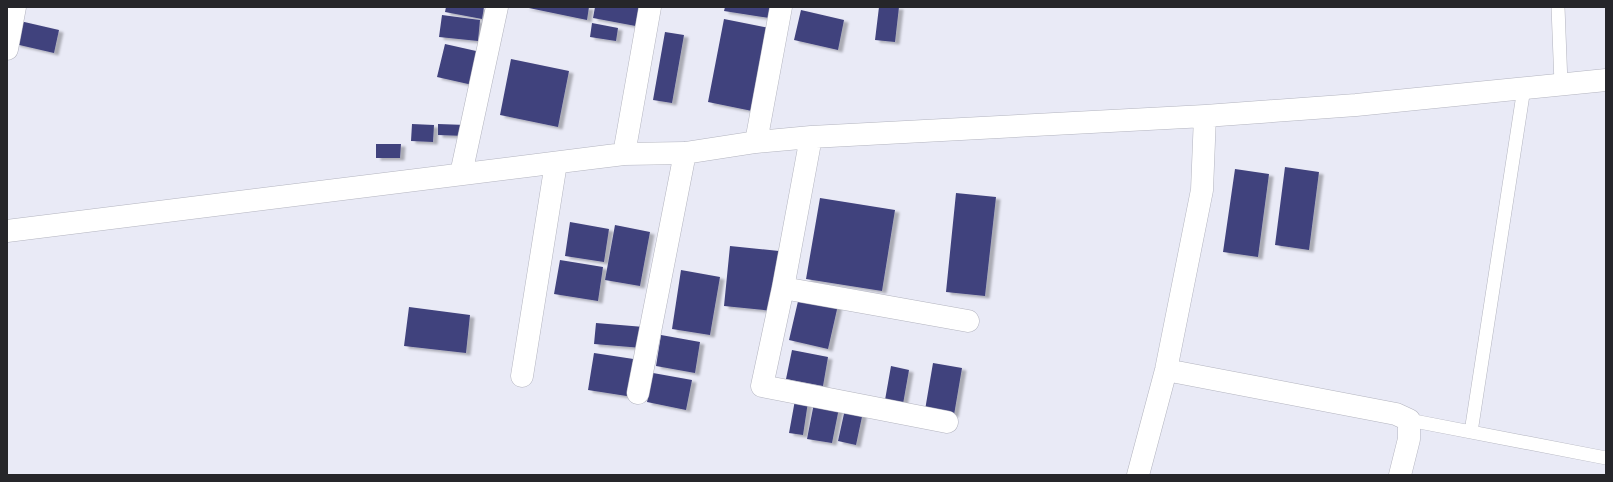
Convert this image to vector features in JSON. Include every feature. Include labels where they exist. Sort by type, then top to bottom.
[{"type":"street","points":[[8,42],[15,7]]},
{"type":"street","points":[[461,174],[497,7]]},
{"type":"street","points":[[624,154],[650,7]]},
{"type":"street","points":[[756,142],[781,7]]},
{"type":"street","points":[[7,231],[624,154],[685,153],[756,142],[811,138],[1205,116],[1356,105],[1606,80]]},
{"type":"street","points":[[1138,475],[1166,370],[1202,190],[1205,116]]},
{"type":"street","points":[[811,138],[783,288],[762,386],[948,422]]},
{"type":"street","points":[[638,394],[685,153]]},
{"type":"street","points":[[522,376],[556,163]]},
{"type":"street","points":[[783,288],[968,321]]},
{"type":"street","points":[[1166,370],[1396,414],[1409,420],[1409,439],[1400,475]]},
{"type":"lane","points":[[1558,7],[1561,84]]},
{"type":"lane","points":[[1471,432],[1524,88]]},
{"type":"lane","points":[[1409,420],[1606,458]]},
{"type":"building","points":[[446,7],[484,7],[482,19],[445,12]]},
{"type":"building","points":[[524,7],[589,7],[587,20]]},
{"type":"building","points":[[595,7],[644,7],[641,27],[593,18]]},
{"type":"building","points":[[725,7],[778,7],[776,19],[724,11]]},
{"type":"building","points":[[879,7],[899,7],[895,42],[875,40]]},
{"type":"building","points":[[801,10],[844,20],[838,50],[794,40]]},
{"type":"building","points":[[442,15],[480,20],[478,41],[439,37]]},
{"type":"building","points":[[724,19],[774,29],[757,112],[708,102]]},
{"type":"building","points":[[20,21],[59,30],[54,53],[15,44]]},
{"type":"building","points":[[592,23],[618,28],[616,41],[590,37]]},
{"type":"building","points":[[665,32],[684,35],[672,103],[653,100]]},
{"type":"building","points":[[445,44],[485,53],[477,86],[437,77]]},
{"type":"building","points":[[511,59],[569,71],[558,127],[500,115]]},
{"type":"building","points":[[412,124],[434,125],[433,142],[411,141]]},
{"type":"building","points":[[438,124],[466,125],[465,136],[438,135]]},
{"type":"building","points":[[376,144],[401,144],[400,158],[376,158]]},
{"type":"building","points":[[1285,167],[1319,172],[1309,250],[1275,245]]},
{"type":"building","points":[[1235,169],[1269,174],[1258,257],[1223,252]]},
{"type":"building","points":[[956,193],[996,197],[985,296],[946,292]]},
{"type":"building","points":[[820,198],[895,210],[882,291],[806,279]]},
{"type":"building","points":[[570,222],[609,229],[604,262],[565,256]]},
{"type":"building","points":[[615,225],[650,232],[640,286],[605,280]]},
{"type":"building","points":[[730,246],[779,251],[773,311],[724,306]]},
{"type":"building","points":[[560,260],[603,267],[598,301],[554,294]]},
{"type":"building","points":[[681,270],[720,277],[710,335],[672,329]]},
{"type":"building","points":[[799,297],[838,305],[828,349],[789,340]]},
{"type":"building","points":[[409,307],[470,315],[466,353],[404,346]]},
{"type":"building","points":[[596,323],[644,327],[642,348],[594,344]]},
{"type":"building","points":[[661,335],[700,342],[695,373],[656,366]]},
{"type":"building","points":[[792,350],[828,357],[823,386],[786,379]]},
{"type":"building","points":[[594,353],[640,360],[633,397],[588,390]]},
{"type":"building","points":[[933,363],[962,368],[954,415],[925,410]]},
{"type":"building","points":[[891,366],[909,370],[903,404],[885,400]]},
{"type":"building","points":[[653,373],[692,380],[686,410],[647,402]]},
{"type":"building","points":[[795,400],[808,402],[803,435],[789,433]]},
{"type":"building","points":[[814,403],[839,408],[832,443],[807,439]]},
{"type":"building","points":[[845,409],[863,412],[856,445],[838,441]]}]
